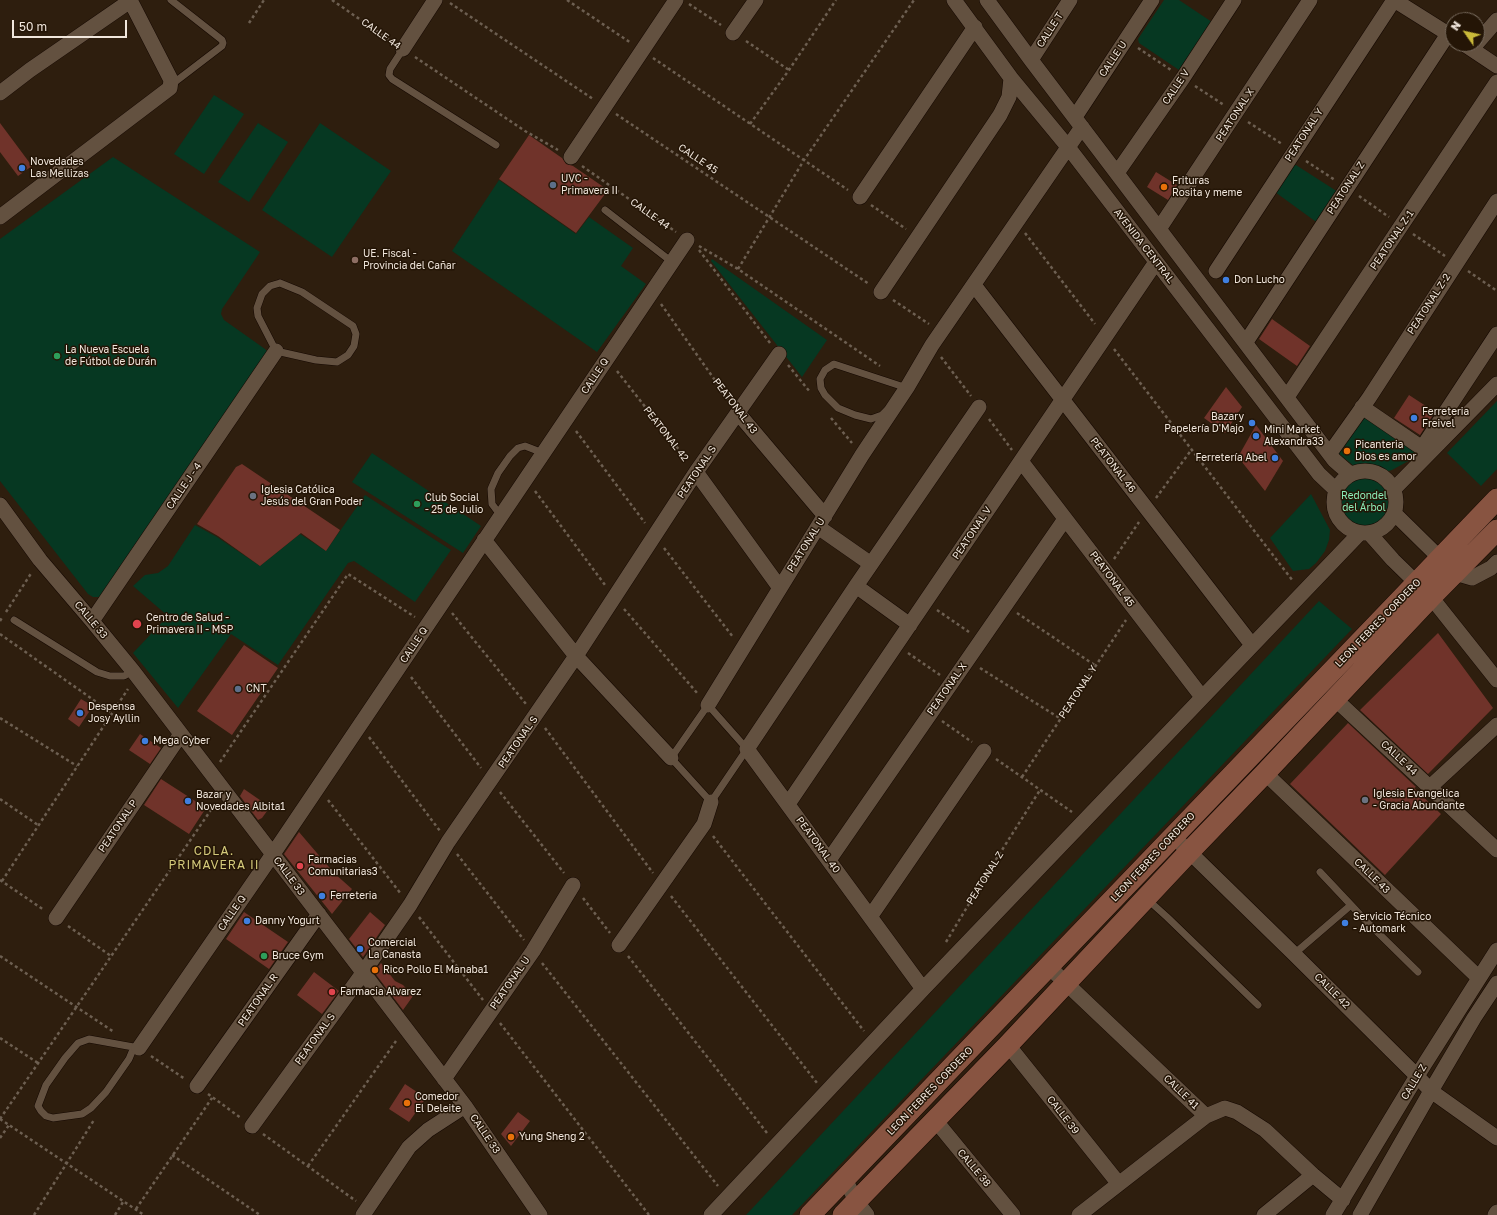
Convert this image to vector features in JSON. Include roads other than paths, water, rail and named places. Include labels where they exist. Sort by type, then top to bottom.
[{"type":"street","points":[[0,93],[30,70],[132,0],[171,85],[170,88],[0,217]]},
{"type":"street","points":[[403,49],[435,0]]},
{"type":"street","points":[[571,157],[641,50],[676,0]]},
{"type":"street","points":[[733,33],[756,0]]},
{"type":"street","name":"AVENIDA CENTRAL","points":[[954,0],[1011,78],[1068,147],[1320,474],[1336,490]]},
{"type":"street","name":"CALLE T","points":[[1031,60],[1070,0]]},
{"type":"street","name":"CALLE U","points":[[974,285],[1068,147],[1078,122],[1126,40],[1152,0]]},
{"type":"street","name":"CALLE V","points":[[1117,173],[1183,78],[1234,0]]},
{"type":"street","name":"PEATONAL X","points":[[1159,229],[1310,0]]},
{"type":"street","points":[[1394,0],[1445,32]]},
{"type":"street","name":"PEATONAL Y","points":[[1216,271],[1394,0]]},
{"type":"street","points":[[990,1],[1031,60],[1334,460],[1350,474]]},
{"type":"street","points":[[1485,32],[1497,20]]},
{"type":"street","points":[[860,197],[975,27]]},
{"type":"street","name":"PEATONAL Z","points":[[1246,342],[1346,188],[1445,45]]},
{"type":"street","points":[[1480,52],[1497,66]]},
{"type":"street","points":[[881,292],[1000,115],[1009,97],[1011,78]]},
{"type":"street","name":"PEATONAL Z-1","points":[[1287,397],[1497,82]]},
{"type":"street","name":"PEATONAL Z-2","points":[[1330,454],[1362,408],[1497,201]]},
{"type":"street","name":"CALLE Q","points":[[136,1048],[273,854],[687,240]]},
{"type":"street","name":"PEATONAL V","points":[[788,804],[1156,262]]},
{"type":"street","name":"PEATONAL U","points":[[708,705],[862,455],[941,332],[974,285]]},
{"type":"street","name":"PEATONAL 46","points":[[974,285],[1252,645]]},
{"type":"street","points":[[1362,408],[1422,448],[1497,334]]},
{"type":"street","name":"CALLE J - 4","points":[[92,621],[276,351]]},
{"type":"street","name":"PEATONAL S","points":[[252,1126],[364,973],[410,905],[448,842],[536,716],[696,472],[779,354]]},
{"type":"street","points":[[1394,489],[1497,384]]},
{"type":"street","points":[[747,749],[856,586],[980,407]]},
{"type":"street","name":"PEATONAL 43","points":[[738,413],[821,522],[871,564]]},
{"type":"street","name":"PEATONAL 45","points":[[1021,461],[1202,697]]},
{"type":"street","points":[[1362,471],[1373,472],[1384,477],[1394,489],[1396,504],[1394,513],[1385,527],[1378,531],[1364,534],[1348,530],[1340,522],[1334,512],[1333,501],[1336,490],[1344,478],[1350,474],[1362,471]]},
{"type":"street","points":[[696,472],[780,588]]},
{"type":"street","name":"LEON FEBRES CORDERO","points":[[855,1210],[935,1120],[1008,1045],[1188,852],[1335,699],[1424,590],[1440,559],[1497,499]]},
{"type":"street","name":"CALLE 33","points":[[0,505],[40,560],[135,674],[444,1078],[540,1215]]},
{"type":"street","points":[[1394,513],[1455,573],[1472,578],[1491,568],[1497,562]]},
{"type":"street","name":"PEATONAL X","points":[[829,860],[1065,519]]},
{"type":"street","name":"LEON FEBRES CORDERO","points":[[810,1215],[1050,967],[1173,836],[1424,590],[1455,573],[1497,530]]},
{"type":"street","points":[[711,1215],[1084,820],[1302,593],[1364,534]]},
{"type":"street","points":[[1364,534],[1424,590],[1497,680]]},
{"type":"street","points":[[484,540],[576,656],[671,758]]},
{"type":"street","points":[[856,586],[910,625]]},
{"type":"street","name":"CALLE 44","points":[[1335,699],[1497,850]]},
{"type":"street","points":[[1430,786],[1497,725]]},
{"type":"street","name":"PEATONAL P","points":[[56,918],[181,734]]},
{"type":"street","name":"PEATONAL 40","points":[[747,749],[923,989]]},
{"type":"street","points":[[870,917],[984,751]]},
{"type":"street","name":"CALLE 43","points":[[1265,773],[1479,978]]},
{"type":"street","points":[[619,945],[704,824],[711,802]]},
{"type":"street","name":"CALLE 42","points":[[1173,836],[1431,1091],[1497,1138]]},
{"type":"street","name":"PEATONAL U","points":[[444,1078],[533,950],[573,885]]},
{"type":"street","name":"PEATONAL R","points":[[196,1086],[319,914]]},
{"type":"street","name":"CALLE Z","points":[[1334,1215],[1417,1076],[1497,950]]},
{"type":"street","name":"CALLE 41","points":[[1050,967],[1206,1116],[1225,1108],[1237,1112],[1265,1130],[1313,1175],[1343,1200]]},
{"type":"street","name":"CALLE Z","points":[[1360,1215],[1474,1018],[1497,983]]},
{"type":"street","name":"CALLE 39","points":[[1008,1045],[1119,1184]]},
{"type":"street","points":[[363,1215],[409,1148],[428,1130],[465,1106]]},
{"type":"street","points":[[1079,1215],[1206,1116]]},
{"type":"street","name":"CALLE 38","points":[[935,1120],[1013,1215]]},
{"type":"street","points":[[1264,1215],[1313,1175]]},
{"type":"street","points":[[845,1179],[855,1210]]},
{"type":"lane","points":[[171,0],[222,40],[223,43],[222,46],[171,85]]},
{"type":"lane","points":[[403,49],[390,69],[389,75],[392,79],[496,145]]},
{"type":"lane","points":[[605,210],[672,262]]},
{"type":"lane","points":[[280,283],[302,292],[353,326],[356,334],[354,346],[348,355],[337,362],[316,360],[276,351],[258,316],[257,308],[262,294],[270,286],[280,283]]},
{"type":"lane","points":[[834,364],[906,387],[882,415],[872,418],[855,415],[838,408],[825,395],[821,388],[820,379],[824,370],[834,364]]},
{"type":"lane","points":[[501,516],[492,504],[491,489],[498,473],[510,456],[518,448],[526,446],[543,453]]},
{"type":"lane","points":[[14,620],[97,672],[110,676],[135,674]]},
{"type":"lane","points":[[708,705],[671,758],[711,802],[747,749]]},
{"type":"lane","name":"PEATONAL 40","points":[[708,705],[747,749]]},
{"type":"lane","points":[[1320,872],[1366,921],[1418,972]]},
{"type":"lane","points":[[1146,898],[1258,1005]]},
{"type":"lane","points":[[1294,954],[1351,905]]},
{"type":"lane","points":[[90,1039],[136,1048],[106,1092],[91,1108],[82,1114],[53,1118],[46,1116],[40,1111],[38,1106],[46,1085],[65,1058],[78,1043],[90,1039]]},
{"type":"place","name":"Novedades Las Mellizas","points":[[22,168]]},
{"type":"place","name":"UVC - Primavera II","points":[[553,185]]},
{"type":"place","name":"Frituras Rosita y meme","points":[[1164,187]]},
{"type":"place","name":"UE. Fiscal - Provincia del Cañar","points":[[355,260]]},
{"type":"place","name":"Don Lucho","points":[[1226,280]]},
{"type":"place","name":"La Nueva Escuela de Fútbol de Durán","points":[[57,356]]},
{"type":"place","name":"Ferreteria Freivel","points":[[1414,418]]},
{"type":"place","name":"Bazary Papelería D'Majo","points":[[1252,423]]},
{"type":"place","name":"Mini Market Alexandra33","points":[[1256,436]]},
{"type":"place","name":"Picanteria Dios es amor","points":[[1347,451]]},
{"type":"place","name":"Ferretería Abel","points":[[1275,458]]},
{"type":"place","name":"Iglesia Católica Jesús del Gran Poder","points":[[253,496]]},
{"type":"place","name":"Club Social - 25 de Julio","points":[[417,504]]},
{"type":"place","name":"Centro de Salud - Primavera II - MSP","points":[[137,624]]},
{"type":"place","name":"CNT","points":[[238,689]]},
{"type":"place","name":"Despensa Josy Ayllin","points":[[80,713]]},
{"type":"place","name":"Mega Cyber","points":[[145,741]]},
{"type":"place","name":"Iglesia Evangelica - Gracia Abundante","points":[[1365,800]]},
{"type":"place","name":"Bazar y Novedades Albita1","points":[[188,801]]},
{"type":"place","name":"Farmacias Comunitarias3","points":[[300,866]]},
{"type":"place","name":"Ferreteria","points":[[322,896]]},
{"type":"place","name":"Danny Yogurt","points":[[247,921]]},
{"type":"place","name":"Servicio Técnico - Automark","points":[[1345,923]]},
{"type":"place","name":"Comercial La Canasta","points":[[360,949]]},
{"type":"place","name":"Bruce Gym","points":[[264,956]]},
{"type":"place","name":"Rico Pollo El Manaba1","points":[[375,970]]},
{"type":"place","name":"Farmacia Alvarez","points":[[332,992]]},
{"type":"place","name":"Comedor El Deleite","points":[[407,1103]]},
{"type":"place","name":"Yung Sheng 2","points":[[511,1137]]},
{"type":"district","name":"CDLA. PRIMAVERA II","points":[[214,858]]},
{"type":"park label","name":"Redondel del Árbol","points":[[1364,502]]}]
